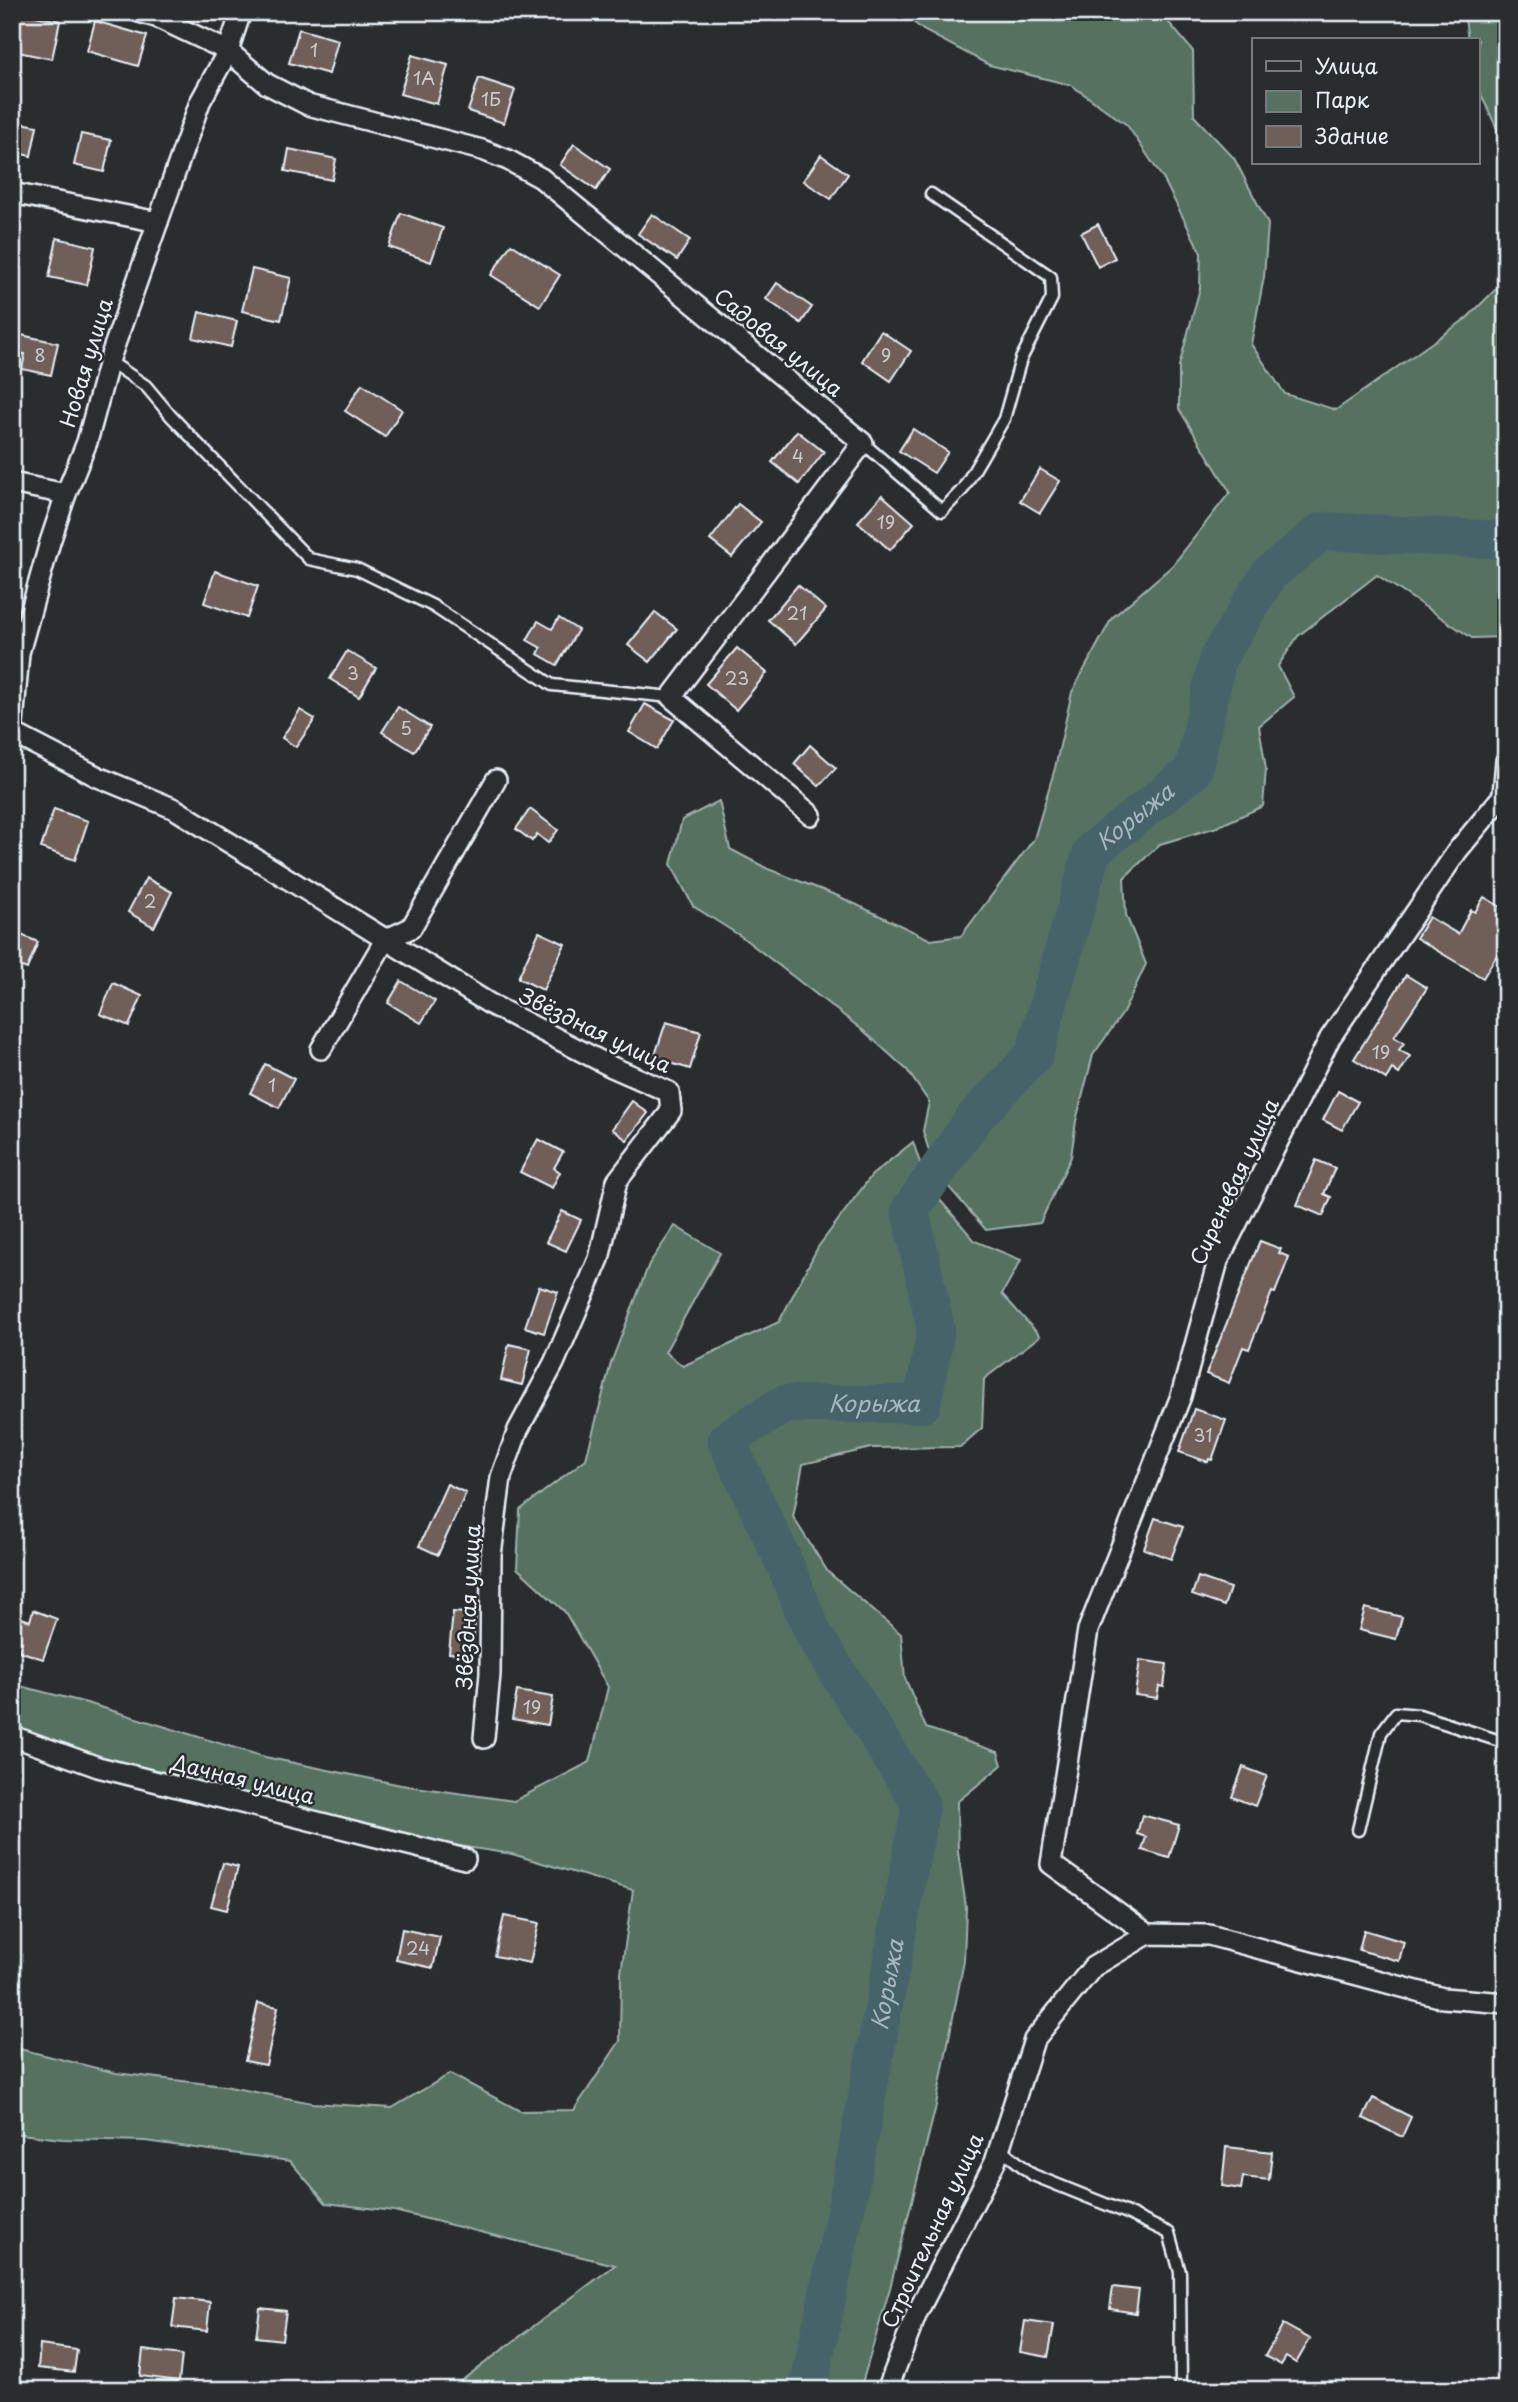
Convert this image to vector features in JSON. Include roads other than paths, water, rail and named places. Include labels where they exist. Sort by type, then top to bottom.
[{"type":"street","name":"Садовая улица","points":[[139,12],[156,17],[228,51],[267,84],[308,105],[482,150],[527,169],[863,443]]},
{"type":"street","name":"Новая улица","points":[[13,734],[19,653],[65,494],[87,442],[109,361],[200,102],[228,51],[241,12]]},
{"type":"street","points":[[12,193],[158,222]]},
{"type":"street","points":[[811,815],[671,697],[863,443]]},
{"type":"street","points":[[12,482],[65,494]]},
{"type":"street","name":"Звёздная улица","points":[[13,734],[98,777],[175,809],[490,1004],[612,1067],[669,1092],[671,1111],[617,1181],[599,1259],[554,1363],[518,1430],[501,1477],[491,1555],[490,1674],[484,1738]]},
{"type":"street","name":"Сиреневая улица","points":[[1148,1934],[1051,1864],[1088,1630],[1181,1396],[1218,1261],[1330,1038],[1458,850],[1504,793],[1506,761]]},
{"type":"street","points":[[321,1049],[385,940],[411,928],[496,780]]},
{"type":"street","name":"Дачная улица","points":[[12,1736],[98,1767],[465,1859]]},
{"type":"street","points":[[1148,1934],[1209,1935],[1443,1998],[1506,2003]]},
{"type":"street","name":"Строительная улица","points":[[887,2390],[918,2313],[995,2162],[1034,2040],[1093,1967],[1148,1934]]},
{"type":"lane","points":[[863,443],[942,511],[963,489],[1004,419],[1021,359],[1052,298],[1051,277],[931,194]]},
{"type":"lane","points":[[109,361],[146,386],[171,416],[309,559],[357,569],[433,606],[552,685],[671,697]]},
{"type":"lane","points":[[1357,1830],[1381,1733],[1396,1713],[1419,1715],[1506,1743]]},
{"type":"lane","points":[[999,2148],[1033,2175],[1170,2233],[1180,2272],[1181,2390]]},
{"type":"waterway","name":"Корыжа","points":[[808,2390],[850,2188],[921,1805],[813,1633],[783,1560],[726,1440],[784,1404],[922,1404],[936,1330],[910,1210],[975,1117],[1034,1055],[1092,851],[1193,771],[1218,658],[1269,574],[1322,531],[1503,540],[1506,537]]}]
